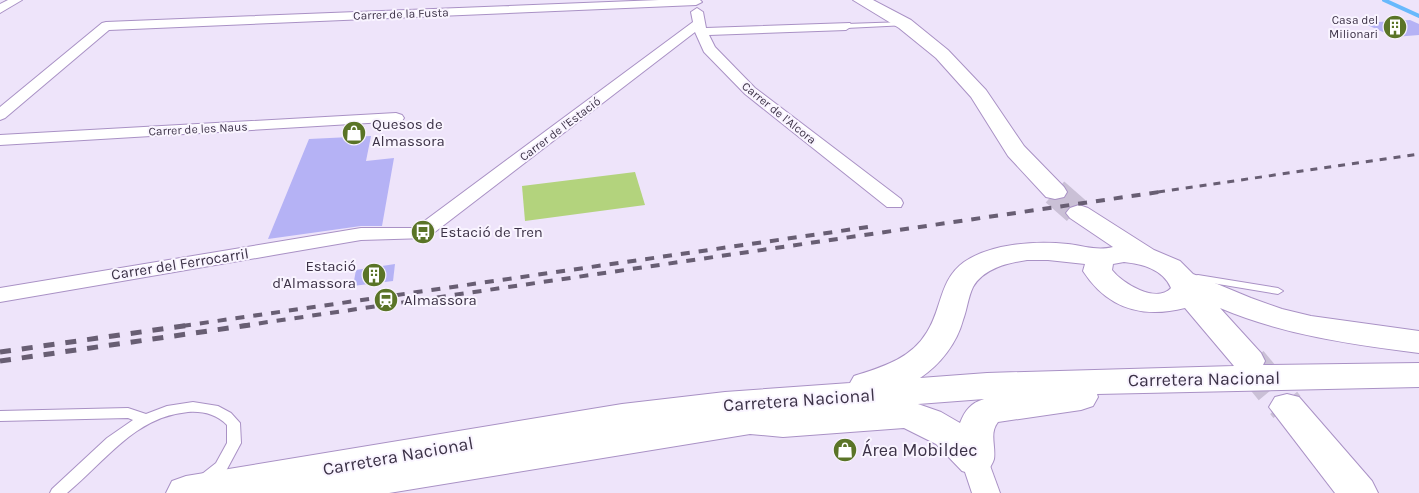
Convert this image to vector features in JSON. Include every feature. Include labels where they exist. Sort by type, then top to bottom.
[{"type":"main road","points":[[861,0],[905,24],[942,54],[979,94],[1016,151],[1055,192]]},
{"type":"main road","points":[[1145,256],[1083,217],[1103,257],[1097,271],[1108,286],[1132,299],[1159,304],[1224,333]]},
{"type":"main road","points":[[737,413],[776,393],[876,384],[920,363],[943,333],[962,281],[984,262],[1028,251],[1083,253],[1103,257],[1123,253],[1145,256],[1162,262],[1182,281],[1249,361]]},
{"type":"main road","points":[[1159,304],[1178,300],[1182,281]]},
{"type":"main road","points":[[1182,281],[1276,318],[1350,333],[1419,342]]},
{"type":"main road","name":"Carretera Nacional","points":[[299,493],[737,413],[987,386],[1142,380],[1419,375]]},
{"type":"main road","name":"Carretera Nacional","points":[[188,493],[612,419],[806,412],[989,398],[1419,391]]},
{"type":"main road","points":[[975,460],[974,439],[978,421],[986,412],[1002,407],[1082,397]]},
{"type":"main road","points":[[1287,407],[1358,493]]},
{"type":"main road","points":[[737,413],[783,423],[906,414],[928,422],[949,434],[975,460]]},
{"type":"street","points":[[0,9],[16,0]]},
{"type":"street","name":"Carrer de la Fusta","points":[[0,115],[106,26],[696,1]]},
{"type":"street","name":"Carrer de l'Alcora","points":[[696,1],[700,27],[709,49],[750,91],[894,203]]},
{"type":"street","points":[[700,27],[846,26]]},
{"type":"street","name":"Carrer de l'Estació","points":[[420,234],[700,27]]},
{"type":"street","name":"Carrer de les Naus","points":[[0,140],[396,118]]},
{"type":"street","name":"Carrer del Ferrocarril","points":[[0,295],[361,234],[420,234]]},
{"type":"street","points":[[975,460],[986,493]]},
{"type":"lane","points":[[846,26],[905,24]]},
{"type":"lane","points":[[1182,281],[1212,282],[1278,291]]},
{"type":"lane","points":[[58,493],[122,434],[147,419],[171,409],[197,406],[220,412],[233,423],[234,443],[221,467],[188,493]]},
{"type":"lane","points":[[2,420],[128,413],[147,419]]},
{"type":"green space","points":[[635,172],[645,205],[525,221],[522,186]]},
{"type":"building","name":"Casa del Milionari","points":[[1410,20],[1419,24],[1419,35],[1394,37],[1363,23]]},
{"type":"building","points":[[371,136],[366,161],[394,158],[382,226],[361,226],[268,239],[309,139]]},
{"type":"building","name":"Estació d'Almassora","points":[[395,264],[393,281],[353,286],[356,270]]},
{"type":"waterway","points":[[1384,0],[1419,16]]},
{"type":"tunnel","points":[[1055,192],[1079,213]]},
{"type":"tunnel","points":[[1250,362],[1287,407]]},
{"type":"railway","points":[[1158,192],[1419,154]]},
{"type":"railway","points":[[241,326],[1166,191]]},
{"type":"railway","points":[[182,326],[875,226]]},
{"type":"railway","points":[[0,352],[190,325]]},
{"type":"railway","points":[[0,361],[250,325]]},
{"type":"place","name":"Casa del Milionari","points":[[1395,27]]},
{"type":"place","name":"Quesos de Almassora","points":[[354,133]]},
{"type":"place","name":"Estació de Tren","points":[[423,232]]},
{"type":"place","name":"Estació d'Almassora","points":[[374,275]]},
{"type":"place","name":"Almassora","points":[[386,300]]},
{"type":"place","name":"Área Mobildec","points":[[845,450]]}]
